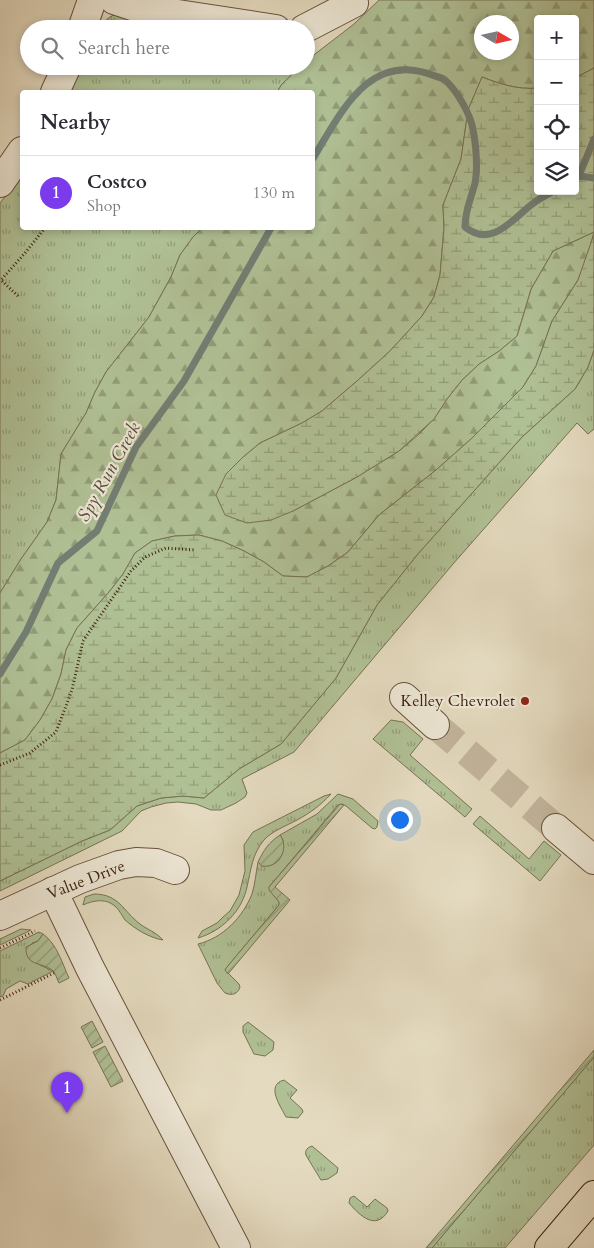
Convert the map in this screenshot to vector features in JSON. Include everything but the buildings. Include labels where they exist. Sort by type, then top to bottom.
[{"type":"highway","points":[[549,1248],[594,1195]]},
{"type":"street","points":[[85,20],[92,0]]},
{"type":"street","points":[[114,0],[138,8],[217,20]]},
{"type":"street","points":[[315,23],[354,3]]},
{"type":"street","points":[[56,90],[63,75]]},
{"type":"street","points":[[0,182],[20,154]]},
{"type":"street","points":[[404,698],[436,725]]},
{"type":"street","points":[[556,828],[594,860]]},
{"type":"street","name":"Value Drive","points":[[0,916],[80,879],[118,865],[136,862],[156,863],[175,870]]},
{"type":"street","points":[[54,891],[90,968],[236,1248]]},
{"type":"path","points":[[18,296],[1,280],[43,230]]},
{"type":"path","points":[[0,764],[30,753],[56,732],[72,690],[83,641],[131,571],[145,557],[166,548],[195,550]]},
{"type":"path","points":[[0,948],[35,931]]},
{"type":"path","points":[[0,1000],[54,973]]},
{"type":"green space","points":[[379,0],[594,0],[594,68],[579,76],[579,15],[534,15],[534,88],[509,86],[482,77],[468,110],[461,159],[443,205],[444,228],[440,275],[434,297],[422,316],[390,351],[322,411],[260,443],[226,474],[293,511],[357,477],[399,451],[417,436],[434,419],[462,380],[479,364],[517,336],[531,289],[553,251],[594,232],[587,258],[578,280],[552,321],[536,366],[523,387],[471,439],[436,470],[379,515],[348,552],[328,566],[307,577],[283,576],[264,562],[244,551],[222,541],[199,535],[175,536],[152,541],[135,553],[123,574],[77,628],[66,650],[61,674],[52,699],[40,720],[25,740],[0,753],[0,593],[47,522],[56,500],[61,454],[86,413],[106,372],[149,317],[171,277],[180,255],[200,230],[315,230],[315,90],[278,90],[292,75],[315,75],[315,54],[354,24]]},
{"type":"green space","points":[[124,12],[162,20],[106,20]]},
{"type":"green space","points":[[594,68],[594,232],[553,251],[531,289],[517,336],[479,364],[462,380],[434,419],[399,451],[357,477],[293,511],[271,520],[247,523],[225,515],[216,495],[226,474],[260,443],[322,411],[390,351],[422,316],[434,297],[440,275],[444,228],[443,205],[461,159],[468,110],[482,77],[509,86],[534,88],[534,195],[579,195],[579,76]]},
{"type":"green space","points":[[78,75],[292,75],[278,90],[70,90]]},
{"type":"green space","points":[[20,178],[20,230],[200,230],[180,255],[171,277],[149,317],[106,372],[86,413],[61,454],[56,500],[47,522],[0,593],[0,203]]},
{"type":"green space","points":[[594,234],[594,350],[588,367],[575,389],[522,437],[417,555],[377,605],[336,678],[281,744],[239,769],[204,798],[183,796],[161,798],[137,806],[110,830],[82,841],[0,881],[0,753],[25,740],[40,720],[52,699],[61,674],[66,650],[77,628],[123,574],[135,553],[152,541],[175,536],[199,535],[222,541],[244,551],[264,562],[283,576],[307,577],[328,566],[348,552],[379,515],[436,470],[471,439],[523,387],[536,366],[552,321],[578,280]]},
{"type":"green space","points":[[594,350],[594,429],[588,434],[577,423],[453,564],[294,752],[242,779],[247,793],[245,797],[221,810],[211,810],[196,804],[178,802],[151,807],[141,811],[122,831],[0,891],[0,881],[82,841],[110,830],[137,806],[161,798],[183,796],[204,798],[239,769],[281,744],[336,678],[377,605],[417,555],[522,437],[575,389],[588,367]]},
{"type":"green space","points":[[391,720],[403,722],[423,739],[410,755],[472,809],[465,817],[373,739]]},
{"type":"green space","points":[[331,794],[311,812],[275,831],[264,840],[254,857],[247,887],[236,912],[223,925],[198,938],[202,931],[217,923],[230,911],[239,895],[245,871],[244,845],[253,832]]},
{"type":"green space","points":[[338,794],[353,799],[378,821],[377,827],[375,829],[372,828],[346,806],[338,805],[269,887],[279,905],[225,970],[240,987],[234,994],[225,993],[217,983],[198,944],[224,932],[238,918],[252,894],[258,862],[262,866],[269,865],[277,862],[279,859],[283,840],[280,835],[317,814]]},
{"type":"green space","points":[[340,804],[344,805],[275,887],[290,900],[228,974],[225,970],[227,967],[279,905],[269,887]]},
{"type":"green space","points":[[480,816],[529,859],[544,841],[561,855],[540,881],[473,824]]},
{"type":"green space","points":[[280,835],[284,846],[281,856],[273,864],[262,866],[258,862],[262,854],[269,844]]},
{"type":"green space","points":[[94,894],[115,900],[140,924],[163,940],[133,927],[125,920],[116,907],[108,902],[96,901],[83,905],[85,897]]},
{"type":"green space","points":[[21,929],[31,930],[0,945],[0,939]]},
{"type":"green space","points":[[39,932],[43,934],[38,941],[32,943],[38,964],[53,971],[28,984],[20,981],[6,989],[3,996],[0,997],[0,951]]},
{"type":"green space","points":[[43,934],[56,948],[69,978],[59,983],[54,972],[32,961],[27,954],[26,947],[38,941]]},
{"type":"green space","points":[[92,1021],[103,1042],[92,1048],[81,1027]]},
{"type":"green space","points":[[248,1022],[274,1042],[273,1050],[265,1056],[254,1054],[243,1032],[243,1026]]},
{"type":"green space","points":[[105,1046],[123,1081],[111,1087],[93,1052]]},
{"type":"green space","points":[[594,1050],[594,1057],[432,1248],[426,1248]]},
{"type":"green space","points":[[594,1057],[594,1145],[505,1248],[432,1248]]},
{"type":"green space","points":[[284,1080],[297,1090],[290,1098],[302,1109],[303,1112],[298,1118],[286,1117],[276,1097],[276,1086]]},
{"type":"green space","points":[[312,1146],[338,1168],[337,1173],[328,1179],[321,1180],[306,1155],[306,1150]]},
{"type":"green space","points":[[354,1196],[367,1207],[375,1199],[387,1208],[388,1211],[378,1220],[373,1221],[363,1217],[349,1203],[350,1198]]},
{"type":"waterway","name":"Spy Run Creek","points":[[315,155],[334,123],[360,90],[375,78],[392,71],[412,70],[444,79],[455,91],[472,124],[476,149],[476,171],[465,227],[474,233],[483,235],[500,230],[536,201],[547,195]]},
{"type":"waterway","name":"Spy Run Creek","points":[[579,176],[594,139]]},
{"type":"waterway","name":"Spy Run Creek","points":[[579,176],[594,178]]},
{"type":"waterway","name":"Spy Run Creek","points":[[0,674],[26,632],[58,563],[97,531],[136,447],[184,381],[270,230]]},
{"type":"tunnel","points":[[435,725],[556,828]]},
{"type":"place","name":"Kelley Chevrolet","points":[[525,701]]},
{"type":"place","name":"Costco","points":[[67,1113]]}]
